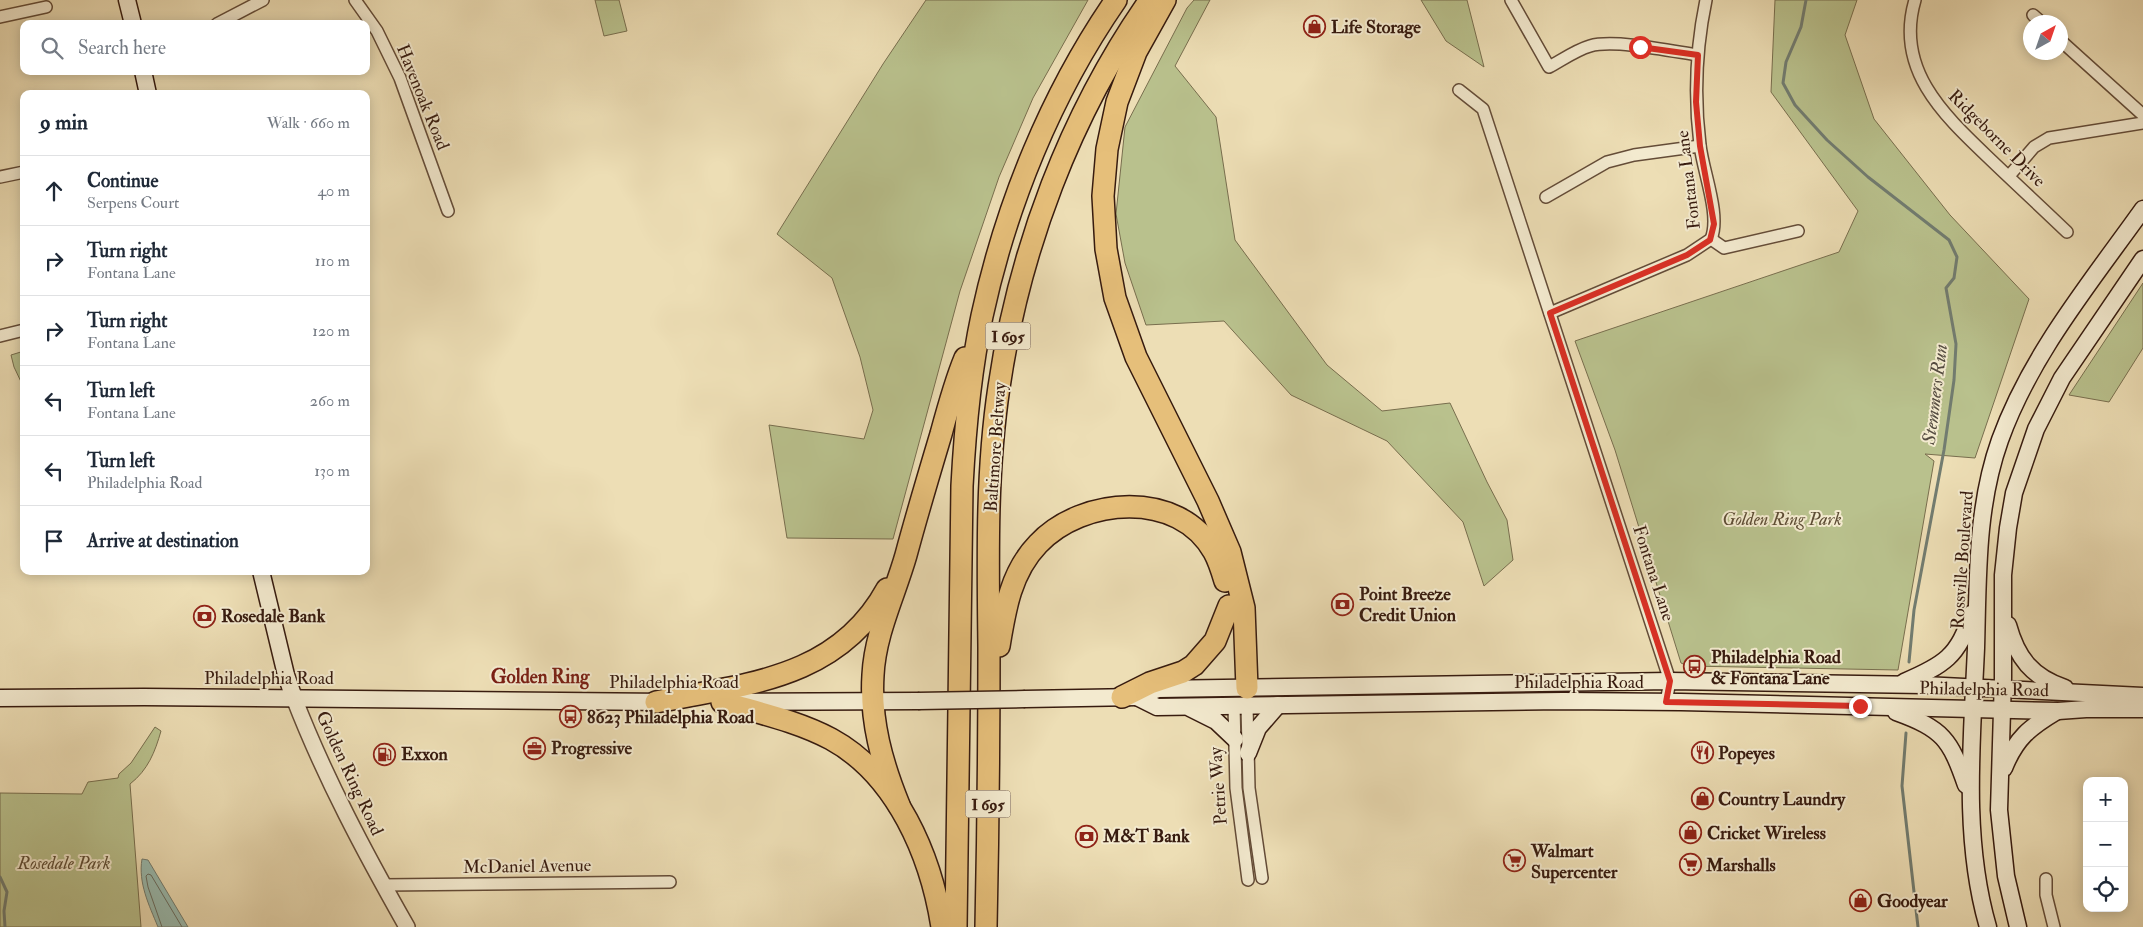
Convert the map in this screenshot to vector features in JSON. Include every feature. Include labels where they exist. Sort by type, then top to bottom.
[{"type":"highway","name":"Baltimore Beltway","points":[[956,927],[962,486],[966,422],[982,318],[1005,230],[1031,161],[1070,77],[1116,0]]},
{"type":"highway","name":"Baltimore Beltway","points":[[986,927],[989,703],[988,579],[991,474],[998,389],[1012,314],[1032,241],[1070,143],[1108,66],[1150,0]]},
{"type":"highway","points":[[1166,0],[1136,52],[1117,102],[1107,149],[1104,188],[1106,249],[1115,298],[1136,357],[1208,500],[1230,552],[1244,608],[1241,697]]},
{"type":"highway","points":[[942,927],[927,868],[884,770],[874,701],[874,662],[890,602],[906,556],[961,367],[982,318]]},
{"type":"highway","points":[[989,703],[1006,608],[1017,574],[1029,555],[1056,527],[1081,515],[1113,507],[1130,507],[1167,514],[1201,535],[1214,551],[1225,580],[1241,697]]},
{"type":"highway","points":[[656,702],[763,681],[806,666],[829,652],[859,626],[884,596],[906,556]]},
{"type":"highway","points":[[1130,697],[1150,683],[1178,675],[1194,665],[1215,641],[1229,606]]},
{"type":"highway","points":[[722,702],[801,725],[832,739],[869,768],[899,805]]},
{"type":"main road","points":[[127,0],[132,20]]},
{"type":"main road","points":[[144,75],[147,90]]},
{"type":"main road","name":"Rossville Boulevard","points":[[1988,927],[1977,871],[1970,796],[1980,539],[1987,485],[2001,439],[2014,406],[2032,371],[2051,340],[2143,209]]},
{"type":"main road","points":[[2018,927],[2006,876],[1999,810],[2003,688],[2002,605],[2008,528],[2014,493],[2036,429],[2058,385],[2143,259]]},
{"type":"main road","name":"Golden Ring Road","points":[[262,575],[286,675],[294,698]]},
{"type":"main road","points":[[1899,684],[1931,670],[1957,647],[1966,633],[1978,585]]},
{"type":"main road","points":[[2002,605],[2014,646],[2029,667],[2049,682],[2079,693]]},
{"type":"main road","name":"Philadelphia Road","points":[[1130,697],[1157,707],[1188,707],[1241,697],[1670,681],[1974,686],[2143,696]]},
{"type":"main road","name":"Philadelphia Road","points":[[0,698],[294,698],[656,702],[918,701],[1130,697],[1158,689],[1241,697],[1278,705],[1413,702],[1666,702],[2058,711],[2143,709]]},
{"type":"main road","points":[[1248,753],[1258,728],[1278,705]]},
{"type":"main road","points":[[1879,706],[1926,724],[1942,736],[1955,753],[1970,796]]},
{"type":"main road","points":[[1188,707],[1216,721],[1235,740]]},
{"type":"main road","points":[[2001,774],[2009,754],[2021,737],[2040,721],[2058,711]]},
{"type":"street","points":[[225,20],[263,0]]},
{"type":"street","name":"Havenoak Road","points":[[355,0],[369,20]]},
{"type":"street","points":[[1511,0],[1549,67],[1583,48],[1597,44],[1640,47],[1698,55]]},
{"type":"street","name":"Fontana Lane","points":[[1550,313],[1687,255],[1710,240],[1714,224],[1700,146],[1696,102],[1698,55],[1706,0]]},
{"type":"street","name":"Ridgeborne Drive","points":[[1915,0],[1910,27],[1911,44],[1917,70],[1925,87],[1948,118],[2067,232]]},
{"type":"street","points":[[0,18],[46,8]]},
{"type":"street","name":"Havenoak Road","points":[[370,21],[377,31],[400,78],[448,211]]},
{"type":"street","points":[[2068,47],[2143,115]]},
{"type":"street","name":"Fontana Lane","points":[[1459,90],[1483,109],[1670,681],[1666,702]]},
{"type":"street","points":[[2009,176],[2034,147],[2049,138],[2143,123]]},
{"type":"street","points":[[1546,197],[1607,162],[1634,155],[1700,146]]},
{"type":"street","points":[[0,177],[20,173]]},
{"type":"street","points":[[1710,240],[1724,248],[1798,231]]},
{"type":"street","points":[[0,336],[20,331]]},
{"type":"street","name":"Petrie Way","points":[[1241,697],[1235,740],[1236,795],[1248,880]]},
{"type":"street","name":"Petrie Way","points":[[1241,697],[1252,808],[1262,878]]},
{"type":"street","name":"Golden Ring Road","points":[[294,698],[321,764],[407,927]]},
{"type":"street","points":[[2046,878],[2046,895],[2054,927]]},
{"type":"street","name":"McDaniel Avenue","points":[[384,886],[670,882]]},
{"type":"green space","points":[[595,0],[619,0],[627,31],[604,36]]},
{"type":"green space","points":[[926,0],[1088,0],[1033,98],[999,177],[960,291],[893,539],[787,538],[769,425],[864,439],[873,410],[860,357],[832,278],[777,234],[883,64]]},
{"type":"green space","points":[[1194,0],[1210,0],[1175,66],[1216,117],[1235,240],[1327,365],[1382,411],[1450,403],[1507,520],[1513,560],[1484,586],[1463,522],[1387,441],[1291,395],[1224,321],[1146,325],[1125,263],[1116,214],[1125,127],[1187,8]]},
{"type":"green space","points":[[1421,0],[1467,0],[1484,67],[1446,41]]},
{"type":"green space","name":"Golden Ring Park","points":[[1775,0],[1857,0],[1845,35],[1874,119],[1950,215],[2029,299],[1975,458],[1925,454],[1934,461],[1898,670],[1688,666],[1681,663],[1615,450],[1575,341],[1839,252],[1858,211],[1771,92]]},
{"type":"green space","points":[[2143,283],[2143,348],[2109,402],[2069,395]]},
{"type":"green space","points":[[20,352],[20,380],[14,367],[11,355]]},
{"type":"green space","name":"Rosedale Park","points":[[155,727],[161,731],[153,753],[142,773],[130,784],[141,927],[0,927],[0,793],[82,794],[88,782],[118,778],[119,774],[131,763]]},
{"type":"water","points":[[142,859],[148,860],[188,927],[158,927],[143,885]]},
{"type":"waterway","name":"Stemmers Run","points":[[1806,0],[1801,27],[1786,62],[1783,83],[1795,105],[1827,140],[1868,177],[1949,240],[1957,257],[1954,278],[1946,288],[1956,344],[1954,380],[1944,450],[1914,610],[1909,662]]},
{"type":"waterway","name":"Stemmers Run","points":[[1906,733],[1902,786],[1918,927]]},
{"type":"waterway","points":[[0,877],[7,892],[4,911],[5,927]]},
{"type":"place","name":"Life Storage","points":[[1315,27]]},
{"type":"place","name":"Point Breeze Credit Union","points":[[1343,604]]},
{"type":"place","name":"Rosedale Bank","points":[[205,616]]},
{"type":"place","name":"Philadelphia Road & Fontana Lane","points":[[1695,667]]},
{"type":"place","name":"8623 Philadelphia Road","points":[[571,717]]},
{"type":"place","name":"Progressive","points":[[535,748]]},
{"type":"place","name":"Popeyes","points":[[1702,753]]},
{"type":"place","name":"Exxon","points":[[385,754]]},
{"type":"place","name":"Country Laundry","points":[[1702,799]]},
{"type":"place","name":"Cricket Wireless","points":[[1691,833]]},
{"type":"place","name":"M&T Bank","points":[[1087,836]]},
{"type":"place","name":"Walmart Supercenter","points":[[1515,861]]},
{"type":"place","name":"Marshalls","points":[[1690,865]]},
{"type":"place","name":"Goodyear","points":[[1861,901]]},
{"type":"district","name":"Golden Ring","points":[[540,676]]},
{"type":"route","points":[[1640,47],[1698,55],[1696,102],[1700,146],[1713,214],[1714,231],[1710,240],[1687,255],[1550,313],[1670,681],[1666,702],[1860,706]]}]
